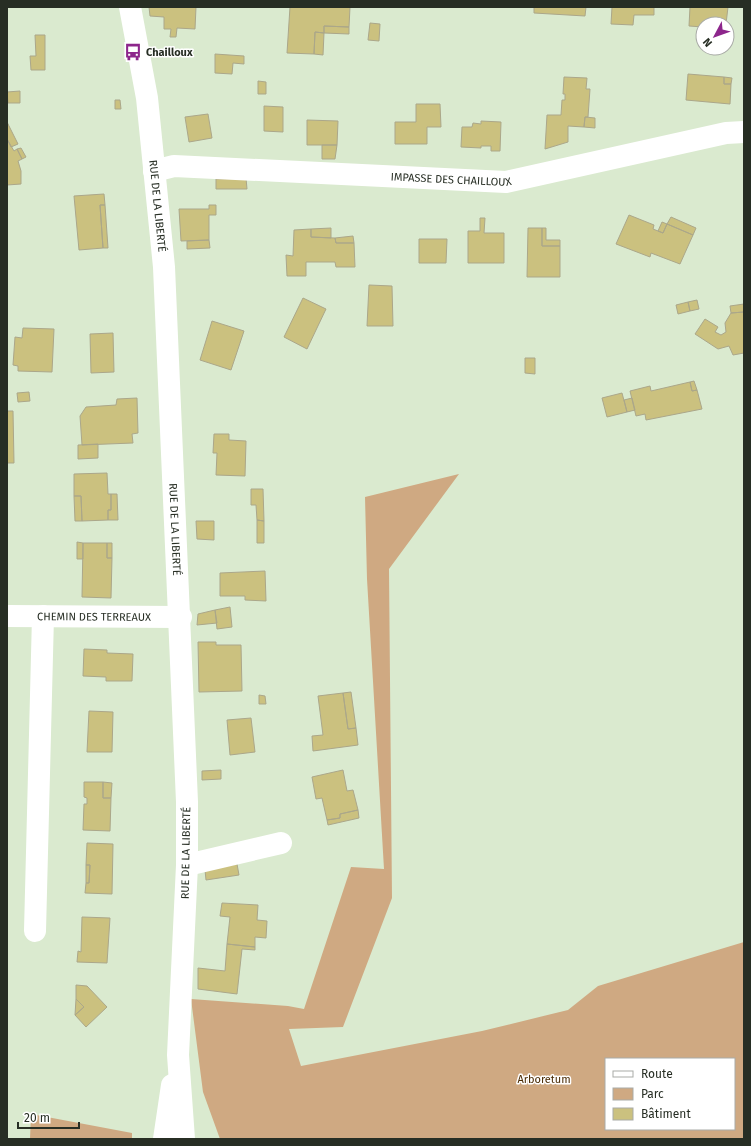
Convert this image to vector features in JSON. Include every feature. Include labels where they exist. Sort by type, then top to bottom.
[{"type":"street","name":"RUE DE LA LIBERTÉ","points":[[130,7],[147,98],[164,267],[181,616],[187,802],[187,865],[178,1055],[168,1137]]},
{"type":"street","name":"IMPASSE DES CHAILLOUX","points":[[154,170],[174,166],[506,182],[726,133],[744,132]]},
{"type":"street","name":"CHEMIN DES TERREAUX","points":[[7,616],[181,616]]},
{"type":"street","points":[[35,930],[43,616]]},
{"type":"street","points":[[187,865],[281,843]]},
{"type":"street","name":"RUE DE LA LIBERTÉ","points":[[178,1055],[184,1139]]},
{"type":"green space","name":"Arboretum","points":[[459,474],[389,569],[392,898],[343,1027],[289,1029],[301,1066],[482,1031],[568,1010],[598,986],[744,942],[744,1139],[220,1139],[203,1092],[191,999],[288,1006],[304,1009],[351,867],[384,869],[367,579],[365,497]]},
{"type":"green space","points":[[31,1114],[132,1133],[132,1139],[30,1139]]},
{"type":"building","points":[[149,7],[196,7],[195,29],[177,28],[176,37],[170,37],[171,29],[164,29],[164,17],[150,16]]},
{"type":"building","points":[[290,7],[350,7],[349,27],[324,26],[324,33],[315,32],[314,54],[287,53]]},
{"type":"building","points":[[534,7],[586,7],[585,16],[534,13]]},
{"type":"building","points":[[612,7],[654,7],[654,15],[634,15],[633,25],[611,24]]},
{"type":"building","points":[[690,7],[728,7],[727,16],[695,16],[695,26],[689,26]]},
{"type":"building","points":[[370,23],[380,24],[379,41],[368,40]]},
{"type":"building","points":[[324,26],[349,27],[349,34],[324,33]]},
{"type":"building","points":[[315,32],[324,33],[323,55],[314,54]]},
{"type":"building","points":[[35,35],[45,35],[45,70],[31,70],[30,56],[36,56]]},
{"type":"building","points":[[215,54],[244,56],[244,64],[233,63],[232,74],[215,73]]},
{"type":"building","points":[[688,74],[724,77],[724,84],[731,84],[730,104],[686,100]]},
{"type":"building","points":[[564,77],[587,78],[586,89],[590,89],[588,117],[585,117],[584,127],[568,126],[568,142],[545,149],[547,115],[561,115],[562,100],[565,100],[565,94],[563,94]]},
{"type":"building","points":[[724,77],[732,78],[731,84],[724,84]]},
{"type":"building","points":[[258,81],[266,82],[266,94],[258,94]]},
{"type":"building","points":[[20,91],[20,103],[8,103],[7,92]]},
{"type":"building","points":[[115,100],[120,100],[121,109],[115,109]]},
{"type":"building","points":[[416,104],[440,104],[441,127],[427,127],[427,144],[395,144],[395,122],[416,122]]},
{"type":"building","points":[[264,106],[283,107],[283,132],[264,131]]},
{"type":"building","points":[[208,114],[212,138],[189,142],[185,117]]},
{"type":"building","points":[[585,117],[595,118],[595,128],[584,127]]},
{"type":"building","points":[[307,120],[338,121],[337,145],[307,145]]},
{"type":"building","points":[[481,121],[501,122],[500,151],[491,151],[491,146],[481,146],[481,148],[461,147],[462,127],[472,127],[473,123],[481,124]]},
{"type":"building","points":[[7,122],[18,144],[11,147],[7,139]]},
{"type":"building","points":[[7,139],[14,151],[17,149],[22,159],[18,161],[21,171],[21,184],[7,185]]},
{"type":"building","points":[[322,145],[337,145],[335,159],[322,159]]},
{"type":"building","points":[[21,148],[26,157],[22,159],[17,149]]},
{"type":"building","points":[[246,178],[247,189],[216,189],[216,179]]},
{"type":"building","points":[[104,194],[105,205],[100,205],[103,248],[79,250],[74,196]]},
{"type":"building","points":[[100,205],[105,205],[108,248],[103,248]]},
{"type":"building","points":[[209,205],[216,205],[216,215],[209,215],[209,240],[181,241],[179,209],[209,209]]},
{"type":"building","points":[[629,215],[654,225],[653,229],[663,233],[667,224],[693,235],[680,264],[651,253],[650,257],[616,244]]},
{"type":"building","points":[[671,217],[696,228],[693,235],[667,224]]},
{"type":"building","points":[[480,218],[485,218],[484,233],[504,233],[504,263],[468,263],[468,231],[480,231]]},
{"type":"building","points":[[662,222],[667,224],[663,233],[658,231]]},
{"type":"building","points":[[331,228],[331,238],[311,237],[311,229]]},
{"type":"building","points":[[528,228],[542,228],[542,246],[560,246],[560,277],[527,277]]},
{"type":"building","points":[[542,228],[546,228],[546,240],[560,240],[560,246],[542,246]]},
{"type":"building","points":[[311,229],[311,237],[335,238],[336,243],[354,243],[355,267],[336,267],[335,262],[306,262],[306,276],[287,276],[286,255],[293,256],[294,230]]},
{"type":"building","points":[[353,236],[354,243],[336,243],[335,238]]},
{"type":"building","points":[[419,239],[447,239],[446,263],[419,263]]},
{"type":"building","points":[[209,240],[210,248],[187,249],[187,241]]},
{"type":"building","points":[[369,285],[392,286],[393,326],[367,326]]},
{"type":"building","points":[[303,298],[326,309],[307,349],[284,337]]},
{"type":"building","points":[[697,300],[699,309],[690,311],[688,302]]},
{"type":"building","points":[[688,302],[690,311],[678,314],[676,305]]},
{"type":"building","points":[[744,304],[744,312],[731,313],[730,306]]},
{"type":"building","points":[[744,312],[744,353],[733,355],[729,346],[718,349],[695,334],[705,319],[718,327],[715,332],[721,335],[726,332],[725,323],[731,313]]},
{"type":"building","points":[[212,321],[244,331],[231,370],[200,360]]},
{"type":"building","points":[[23,328],[54,329],[52,372],[18,371],[18,366],[13,365],[15,337],[22,338]]},
{"type":"building","points":[[113,333],[114,372],[91,373],[90,334]]},
{"type":"building","points":[[525,358],[535,358],[535,374],[525,373]]},
{"type":"building","points":[[694,381],[697,390],[692,391],[690,382]]},
{"type":"building","points":[[690,382],[692,391],[697,390],[702,409],[646,420],[645,414],[636,416],[630,391],[650,386],[651,391]]},
{"type":"building","points":[[29,392],[30,401],[18,402],[17,393]]},
{"type":"building","points":[[622,393],[627,412],[607,417],[602,398]]},
{"type":"building","points":[[137,398],[138,433],[132,434],[133,443],[82,445],[80,416],[86,407],[116,405],[117,399]]},
{"type":"building","points":[[632,398],[635,410],[627,412],[624,400]]},
{"type":"building","points":[[7,411],[13,411],[14,463],[7,463]]},
{"type":"building","points":[[214,434],[229,434],[229,440],[246,441],[245,476],[216,475],[217,453],[213,453]]},
{"type":"building","points":[[98,444],[98,458],[78,459],[78,445]]},
{"type":"building","points":[[107,473],[108,494],[111,494],[111,510],[108,510],[108,520],[82,521],[81,496],[74,496],[74,474]]},
{"type":"building","points":[[251,489],[263,489],[264,521],[257,520],[256,505],[251,505]]},
{"type":"building","points":[[111,494],[117,494],[118,520],[108,520],[108,510],[111,510]]},
{"type":"building","points":[[74,496],[81,496],[82,521],[75,521]]},
{"type":"building","points":[[257,520],[264,521],[264,543],[257,543]]},
{"type":"building","points":[[196,521],[214,521],[214,540],[197,539]]},
{"type":"building","points":[[77,542],[83,543],[83,559],[77,559]]},
{"type":"building","points":[[83,543],[107,543],[107,558],[112,558],[111,598],[82,597]]},
{"type":"building","points":[[107,543],[112,543],[112,558],[107,558]]},
{"type":"building","points":[[265,571],[266,601],[245,600],[245,596],[220,596],[220,573]]},
{"type":"building","points":[[230,607],[232,627],[217,629],[215,610]]},
{"type":"building","points":[[215,610],[217,623],[197,625],[198,614]]},
{"type":"building","points":[[198,642],[216,642],[216,645],[241,645],[242,691],[199,692]]},
{"type":"building","points":[[84,649],[107,650],[107,653],[133,654],[132,681],[106,681],[106,677],[83,676]]},
{"type":"building","points":[[351,692],[356,728],[348,729],[343,693]]},
{"type":"building","points":[[343,693],[348,729],[356,728],[358,745],[313,751],[312,736],[323,735],[318,696]]},
{"type":"building","points":[[259,695],[265,696],[266,704],[259,704]]},
{"type":"building","points":[[89,711],[113,712],[112,752],[87,752]]},
{"type":"building","points":[[251,718],[255,752],[230,755],[227,720]]},
{"type":"building","points":[[221,770],[221,779],[202,780],[202,771]]},
{"type":"building","points":[[343,770],[347,791],[353,790],[358,810],[340,814],[340,818],[327,820],[322,798],[316,799],[312,777]]},
{"type":"building","points":[[84,782],[103,782],[103,798],[111,798],[110,831],[83,830],[84,804],[87,804],[87,798],[84,797]]},
{"type":"building","points":[[103,782],[112,783],[111,798],[103,798]]},
{"type":"building","points":[[358,810],[359,818],[328,825],[327,820],[340,818],[340,814]]},
{"type":"building","points":[[87,843],[113,844],[112,894],[85,893],[86,883],[89,883],[90,865],[86,865]]},
{"type":"building","points":[[237,864],[239,875],[206,880],[205,870]]},
{"type":"building","points":[[86,865],[90,865],[89,883],[86,883]]},
{"type":"building","points":[[222,903],[258,905],[257,920],[267,921],[266,938],[255,937],[255,947],[227,944],[230,917],[220,916]]},
{"type":"building","points":[[82,917],[110,918],[107,963],[77,962],[78,951],[81,952]]},
{"type":"building","points":[[227,944],[255,947],[255,950],[242,949],[237,994],[198,989],[198,968],[225,971]]},
{"type":"building","points":[[76,985],[87,986],[107,1007],[86,1027],[75,1015],[84,1007],[76,999]]},
{"type":"building","points":[[76,999],[84,1007],[75,1015]]},
{"type":"place","name":"Chailloux","points":[[133,52]]}]
